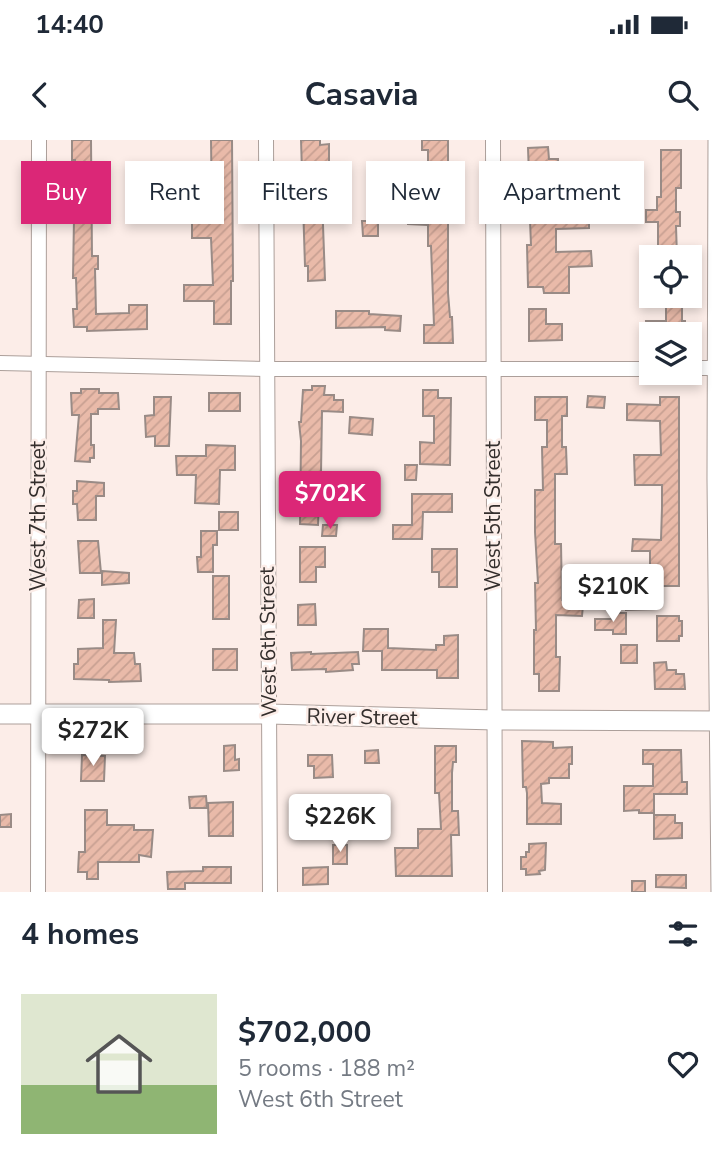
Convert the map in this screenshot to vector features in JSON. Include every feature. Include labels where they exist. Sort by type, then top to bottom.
[{"type":"street","name":"West 7th Street","points":[[38,892],[39,140]]},
{"type":"street","name":"West 6th Street","points":[[266,140],[270,892]]},
{"type":"street","name":"West 5th Street","points":[[493,140],[495,892]]},
{"type":"street","points":[[718,140],[721,892]]},
{"type":"street","points":[[0,363],[266,369],[639,369]]},
{"type":"street","points":[[702,368],[720,368]]},
{"type":"street","name":"River Street","points":[[0,714],[722,721]]},
{"type":"building","points":[[72,140],[91,140],[91,161],[72,160]]},
{"type":"building","points":[[211,140],[232,140],[231,324],[214,324],[214,301],[184,301],[184,285],[213,285],[211,238],[192,238],[192,224],[224,224],[224,161],[211,161]]},
{"type":"building","points":[[301,140],[320,140],[320,145],[329,144],[329,161],[302,161]]},
{"type":"building","points":[[422,140],[448,140],[448,161],[428,161],[428,150],[422,150]]},
{"type":"building","points":[[548,147],[549,159],[558,161],[528,161],[528,148]]},
{"type":"building","points":[[661,150],[681,150],[681,188],[676,188],[676,212],[680,212],[680,226],[676,226],[677,245],[658,245],[658,222],[646,222],[646,210],[657,210],[657,197],[661,197]]},
{"type":"building","points":[[362,221],[366,221],[366,224],[378,224],[378,236],[363,236]]},
{"type":"building","points":[[74,224],[92,224],[92,256],[98,256],[98,269],[95,269],[96,314],[129,313],[129,305],[147,305],[147,329],[87,331],[87,327],[74,327],[73,309],[77,309],[76,278],[73,278]]},
{"type":"building","points":[[304,224],[323,224],[325,280],[308,281],[308,266],[305,266]]},
{"type":"building","points":[[408,224],[448,224],[448,293],[453,343],[424,343],[424,325],[434,325],[428,225]]},
{"type":"building","points":[[530,224],[589,224],[589,228],[556,229],[556,252],[591,251],[592,266],[569,267],[569,293],[544,293],[543,287],[528,287],[527,245],[531,245]]},
{"type":"building","points":[[666,308],[682,308],[682,321],[685,322],[646,321],[666,321]]},
{"type":"building","points":[[529,309],[546,309],[546,324],[562,324],[562,340],[529,341]]},
{"type":"building","points":[[336,311],[369,311],[369,314],[401,316],[400,331],[385,330],[385,327],[336,328]]},
{"type":"building","points":[[312,386],[325,386],[324,395],[334,395],[334,400],[343,400],[343,412],[322,411],[321,473],[317,473],[316,498],[319,498],[318,525],[300,524],[299,422],[303,390],[312,390]]},
{"type":"building","points":[[81,389],[118,393],[119,409],[98,409],[98,414],[91,414],[91,445],[94,445],[94,458],[90,458],[90,462],[75,461],[79,415],[72,415],[71,393],[81,393]]},
{"type":"building","points":[[423,390],[438,390],[438,398],[451,398],[450,465],[420,464],[420,442],[434,443],[434,416],[423,416]]},
{"type":"building","points":[[209,393],[240,393],[240,411],[209,411]]},
{"type":"building","points":[[588,396],[605,397],[604,408],[587,407]]},
{"type":"building","points":[[154,397],[171,397],[169,446],[155,446],[155,436],[146,437],[145,416],[154,415]]},
{"type":"building","points":[[535,397],[567,397],[567,416],[562,416],[562,447],[566,447],[567,474],[555,474],[555,544],[561,544],[562,600],[571,600],[571,605],[583,605],[582,616],[556,615],[556,657],[560,657],[559,691],[539,691],[539,674],[534,674],[535,583],[538,583],[535,490],[543,490],[542,447],[547,447],[547,420],[535,420]]},
{"type":"building","points":[[660,397],[679,397],[679,586],[654,586],[655,609],[626,610],[626,586],[650,585],[650,551],[632,551],[633,539],[661,540],[662,508],[662,485],[635,485],[634,455],[661,455],[660,421],[627,420],[627,404],[660,405]]},
{"type":"building","points":[[350,417],[373,419],[372,435],[349,433]]},
{"type":"building","points":[[206,445],[235,446],[235,470],[220,470],[219,504],[195,503],[196,475],[177,475],[176,456],[206,456]]},
{"type":"building","points":[[405,465],[417,465],[416,480],[405,480]]},
{"type":"building","points":[[77,481],[104,483],[104,496],[96,496],[96,520],[78,520],[77,504],[73,504],[73,491],[77,491]]},
{"type":"building","points":[[412,494],[452,494],[452,512],[423,512],[422,539],[393,539],[393,525],[412,525]]},
{"type":"building","points":[[219,512],[238,512],[238,530],[219,530]]},
{"type":"building","points":[[323,525],[337,525],[336,536],[322,536]]},
{"type":"building","points":[[201,531],[217,531],[217,545],[213,545],[213,572],[198,572]]},
{"type":"building","points":[[78,541],[98,541],[101,573],[80,573]]},
{"type":"building","points":[[300,547],[325,547],[325,567],[316,567],[316,582],[300,582]]},
{"type":"building","points":[[432,549],[457,549],[457,587],[439,587],[439,572],[432,572]]},
{"type":"building","points":[[102,571],[129,573],[129,583],[102,585]]},
{"type":"building","points":[[213,576],[229,576],[229,619],[213,619]]},
{"type":"building","points":[[94,599],[94,618],[78,618],[79,600]]},
{"type":"building","points":[[315,604],[316,625],[298,625],[298,605]]},
{"type":"building","points":[[613,613],[626,613],[626,634],[613,634],[613,630],[595,630],[595,619],[613,619]]},
{"type":"building","points":[[657,616],[679,616],[679,621],[682,621],[682,636],[679,636],[679,641],[657,641]]},
{"type":"building","points":[[103,620],[116,620],[114,653],[134,653],[135,664],[140,664],[141,681],[74,679],[78,649],[103,648]]},
{"type":"building","points":[[364,629],[388,629],[388,648],[436,650],[436,645],[444,645],[444,636],[458,635],[458,678],[437,678],[437,670],[382,670],[382,651],[363,651]]},
{"type":"building","points":[[621,645],[637,645],[637,663],[621,663]]},
{"type":"building","points":[[213,649],[237,649],[237,670],[213,670]]},
{"type":"building","points":[[358,652],[359,664],[352,664],[353,670],[292,670],[291,653]]},
{"type":"building","points":[[666,662],[667,670],[684,674],[685,689],[655,689],[654,663]]},
{"type":"building","points":[[522,741],[553,742],[553,748],[572,747],[569,778],[549,778],[549,783],[541,784],[542,803],[561,804],[561,824],[527,824]]},
{"type":"building","points":[[235,745],[235,760],[239,759],[239,770],[224,771],[224,746]]},
{"type":"building","points":[[435,746],[456,746],[456,762],[453,762],[452,773],[452,811],[458,811],[459,835],[451,835],[452,876],[396,876],[395,848],[418,848],[418,829],[441,829],[439,793],[435,793]]},
{"type":"building","points":[[378,750],[379,763],[365,763],[365,751]]},
{"type":"building","points":[[643,750],[681,750],[682,782],[687,782],[687,794],[654,794],[654,813],[624,811],[624,786],[653,786],[653,764],[643,764]]},
{"type":"building","points":[[82,755],[105,756],[104,781],[81,781]]},
{"type":"building","points":[[308,755],[332,755],[333,777],[314,778],[314,766],[308,766]]},
{"type":"building","points":[[206,796],[207,808],[190,808],[189,797]]},
{"type":"building","points":[[233,802],[233,836],[209,836],[208,803]]},
{"type":"building","points":[[326,807],[327,827],[309,827],[308,808]]},
{"type":"building","points":[[85,810],[107,810],[107,825],[134,825],[134,830],[153,830],[151,857],[139,855],[139,862],[98,862],[98,879],[87,879],[87,872],[78,872],[79,852],[85,852]]},
{"type":"building","points":[[11,814],[11,827],[0,827],[0,815]]},
{"type":"building","points":[[654,815],[675,815],[675,823],[682,823],[682,838],[654,839]]},
{"type":"building","points":[[546,843],[545,870],[539,871],[540,874],[526,875],[526,869],[521,869],[521,857],[526,857],[529,844]]},
{"type":"building","points":[[333,845],[347,845],[347,864],[333,864]]},
{"type":"building","points":[[203,867],[231,867],[231,883],[185,883],[185,889],[168,889],[167,872],[203,871]]},
{"type":"building","points":[[328,867],[328,884],[303,885],[303,868]]},
{"type":"building","points":[[656,875],[686,875],[686,888],[656,887]]},
{"type":"building","points":[[632,881],[645,881],[645,892],[632,892]]}]
